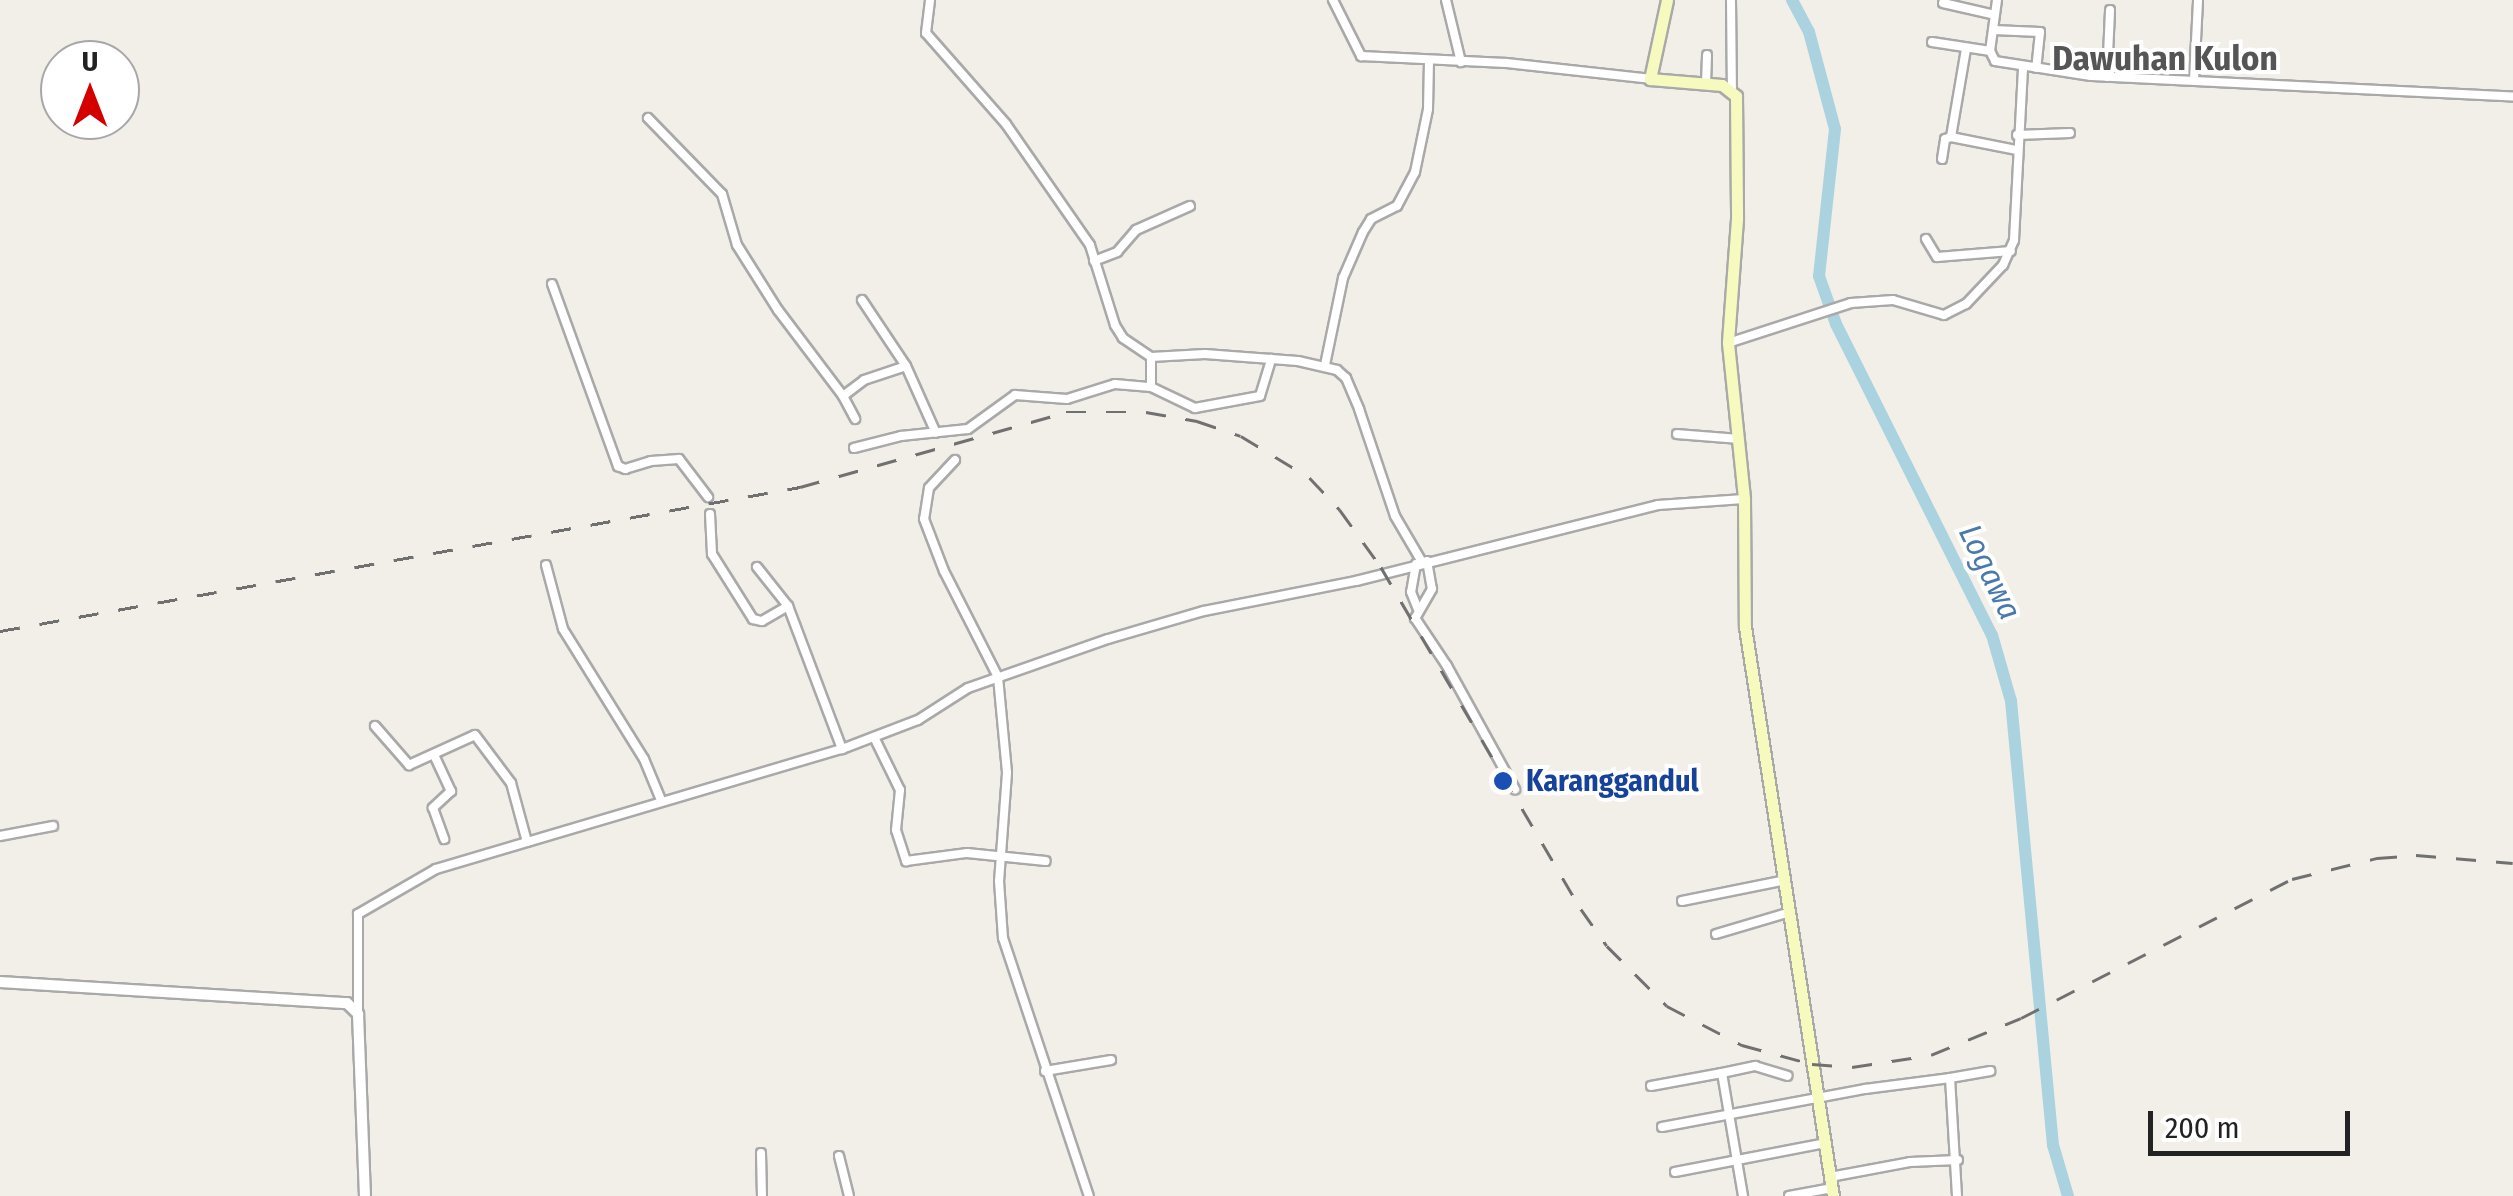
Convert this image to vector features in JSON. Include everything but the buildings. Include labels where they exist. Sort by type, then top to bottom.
[{"type":"main road","points":[[1667,0],[1650,79],[1732,89],[1737,220],[1728,343],[1744,499],[1745,628],[1781,881],[1832,1187]]},
{"type":"street","points":[[930,0],[926,33],[1022,146],[1090,245],[1115,325],[1123,338],[1151,358],[1185,354],[1271,359],[1325,365],[1346,378],[1393,511],[1422,562],[1432,589],[1415,618],[1448,666],[1515,789]]},
{"type":"street","points":[[1333,0],[1358,54],[1650,79]]},
{"type":"street","points":[[1446,0],[1462,62]]},
{"type":"street","points":[[1731,0],[1732,89]]},
{"type":"street","points":[[1997,0],[1990,51],[1996,62],[2107,77],[2513,97]]},
{"type":"street","points":[[2194,80],[2198,0]]},
{"type":"street","points":[[1943,2],[1995,15]]},
{"type":"street","points":[[2107,77],[2110,10]]},
{"type":"street","points":[[1993,30],[2040,32],[2036,68]]},
{"type":"street","points":[[1932,42],[1990,51]]},
{"type":"street","points":[[1951,136],[1966,49]]},
{"type":"street","points":[[1706,84],[1707,55]]},
{"type":"street","points":[[1325,365],[1343,278],[1363,232],[1372,218],[1397,206],[1415,172],[1428,109],[1429,62]]},
{"type":"street","points":[[1728,343],[1850,302],[1893,300],[1935,314],[1950,314],[1998,271],[2010,251],[2023,66]]},
{"type":"street","points":[[648,118],[722,194],[732,217],[736,245],[778,310],[843,396],[855,419]]},
{"type":"street","points":[[2017,135],[2070,133]]},
{"type":"street","points":[[1942,159],[1944,139],[1951,136],[2016,150]]},
{"type":"street","points":[[1094,261],[1117,252],[1136,230],[1190,206]]},
{"type":"street","points":[[1926,239],[1937,258],[2010,251]]},
{"type":"street","points":[[552,284],[618,466],[624,469],[651,461],[678,460],[708,497]]},
{"type":"street","points":[[862,300],[906,366],[936,433]]},
{"type":"street","points":[[1151,358],[1151,388]]},
{"type":"street","points":[[854,448],[976,426],[1015,395],[1067,399],[1115,384],[1151,388],[1195,408],[1260,396],[1271,359]]},
{"type":"street","points":[[843,396],[864,380],[906,366]]},
{"type":"street","points":[[1677,434],[1739,439]]},
{"type":"street","points":[[956,460],[929,488],[924,519],[944,572],[998,677],[1007,773],[1003,938],[1089,1196]]},
{"type":"street","points":[[365,1196],[358,1014],[360,910],[414,878],[661,800],[842,749],[918,720],[957,693],[998,677],[1204,611],[1356,582],[1422,562],[1658,505],[1744,499]]},
{"type":"street","points":[[710,514],[712,554],[753,620],[762,621],[788,606]]},
{"type":"street","points":[[1418,608],[1411,592],[1422,562]]},
{"type":"street","points":[[546,566],[563,629],[644,760],[661,800]]},
{"type":"street","points":[[757,567],[788,606],[842,749]]},
{"type":"street","points":[[374,726],[406,764],[435,757],[475,735],[512,783],[527,842]]},
{"type":"street","points":[[874,737],[900,790],[896,830],[904,858],[915,862],[967,853],[1046,861]]},
{"type":"street","points":[[435,757],[451,788],[450,794],[433,808],[444,839]]},
{"type":"street","points":[[0,836],[53,826]]},
{"type":"street","points":[[1682,901],[1781,881]]},
{"type":"street","points":[[1716,934],[1787,913]]},
{"type":"street","points":[[0,982],[335,1000],[358,1014]]},
{"type":"street","points":[[1045,1070],[1111,1060]]},
{"type":"street","points":[[1651,1086],[1755,1066],[1788,1076]]},
{"type":"street","points":[[1662,1127],[1990,1070]]},
{"type":"street","points":[[1722,1073],[1743,1196]]},
{"type":"street","points":[[1950,1078],[1958,1196]]},
{"type":"street","points":[[1675,1172],[1826,1143]]},
{"type":"street","points":[[761,1153],[762,1196]]},
{"type":"street","points":[[839,1156],[848,1196]]},
{"type":"street","points":[[1789,1196],[1910,1162],[1958,1160]]},
{"type":"waterway","name":"Logawa","points":[[1792,0],[1809,32],[1835,129],[1819,276],[1836,324],[1992,635],[2011,701],[2053,1145],[2068,1196]]},
{"type":"railway","points":[[0,631],[800,487],[1066,412],[1146,412],[1197,421],[1241,436],[1310,478],[1340,510],[1381,567],[1581,909],[1607,946],[1667,1006],[1742,1045],[1812,1064],[1852,1067],[1931,1055],[2021,1018],[2292,879],[2377,858],[2416,855],[2513,863]]},
{"type":"place","name":"Karanggandul","points":[[1503,781]]},
{"type":"district","name":"Dawuhan Kulon","points":[[2165,58]]}]
